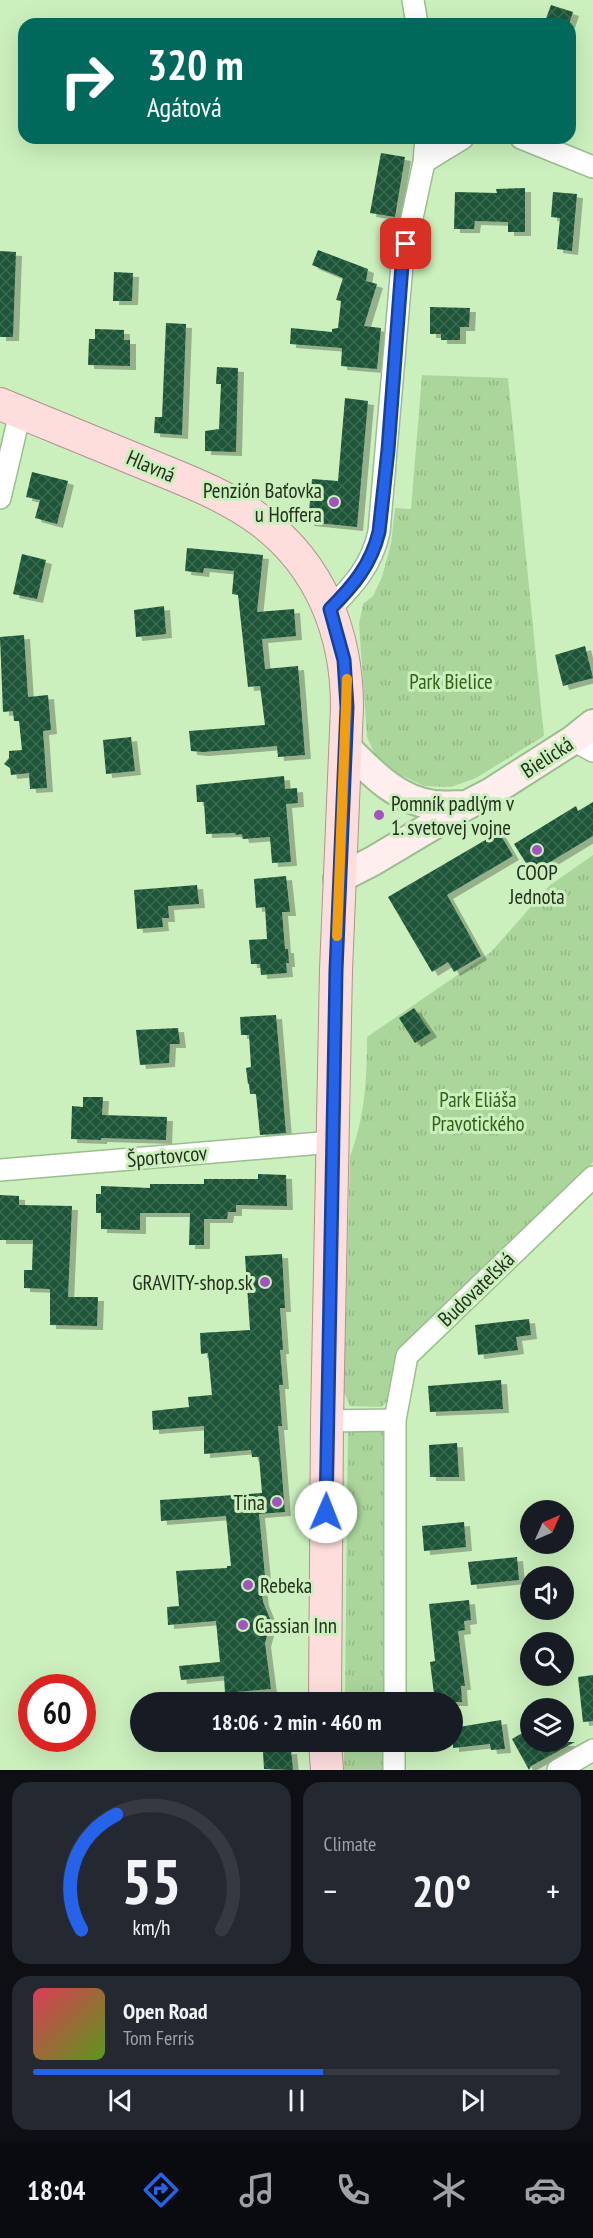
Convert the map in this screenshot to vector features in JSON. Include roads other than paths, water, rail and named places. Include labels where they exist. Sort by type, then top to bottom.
[{"type":"main road","name":"Hlavná","points":[[10,408],[210,492],[261,521],[288,544],[304,564],[330,609],[339,637],[347,682],[338,879],[327,1421],[325,1692]]},
{"type":"main road","name":"Bielická","points":[[338,879],[586,738]]},
{"type":"main road","name":"Bielická","points":[[345,746],[380,780],[403,795],[434,805],[467,805]]},
{"type":"main road","points":[[326,1752],[327,1770]]},
{"type":"street","points":[[413,0],[416,18]]},
{"type":"street","points":[[330,609],[360,577],[376,545],[379,532],[388,450],[402,265],[424,162],[426,144]]},
{"type":"street","points":[[424,162],[453,144]]},
{"type":"street","points":[[536,144],[593,167]]},
{"type":"street","points":[[0,498],[10,408]]},
{"type":"street","name":"Športovcov","points":[[0,1170],[333,1142]]},
{"type":"street","name":"Budovateľská","points":[[394,1692],[395,1420],[407,1356],[593,1177]]},
{"type":"street","points":[[327,1421],[395,1420]]},
{"type":"street","points":[[558,1770],[593,1749]]},
{"type":"street","points":[[394,1752],[394,1770]]},
{"type":"place","name":"Penzión Baťovka u Hoffera","points":[[334,502]]},
{"type":"place","name":"Pomník padlým v 1. svetovej vojne","points":[[379,815]]},
{"type":"place","name":"COOP Jednota","points":[[537,850]]},
{"type":"place","name":"GRAVITY-shop.sk","points":[[265,1282]]},
{"type":"place","name":"Tina","points":[[277,1502]]},
{"type":"place","name":"Rebeka","points":[[248,1585]]},
{"type":"place","name":"Cassian Inn","points":[[243,1625]]},
{"type":"park label","name":"Park Bielice","points":[[451,681]]},
{"type":"park label","name":"Park Eliáša Pravotického","points":[[478,1111]]}]
